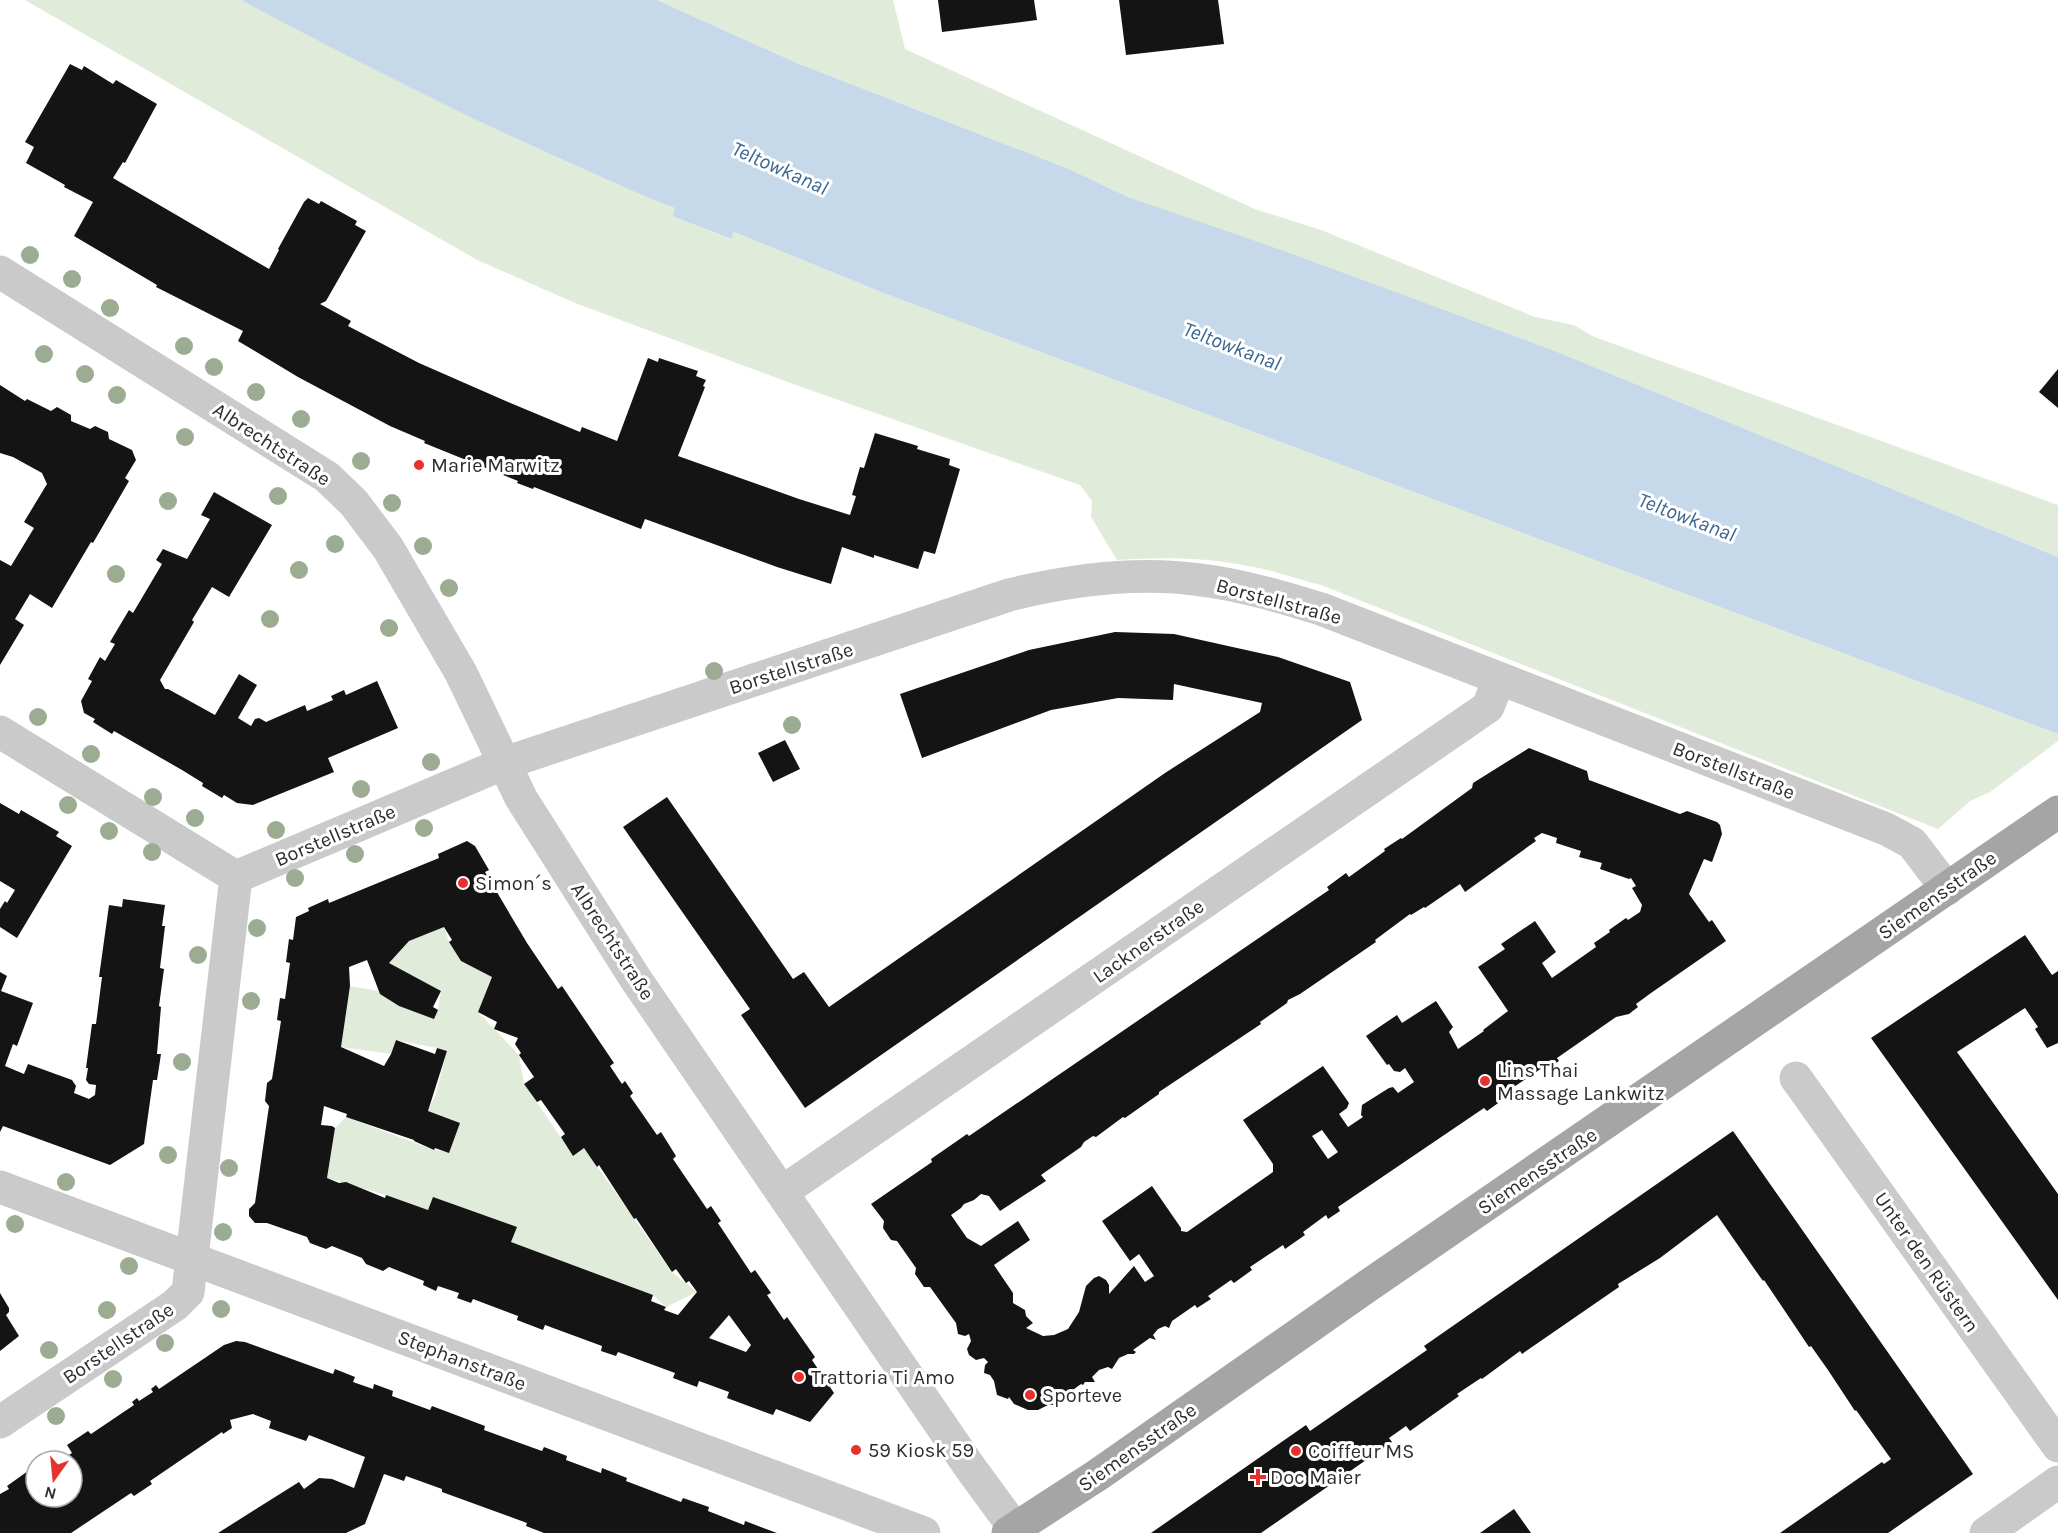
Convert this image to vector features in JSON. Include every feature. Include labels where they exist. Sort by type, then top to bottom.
[{"type":"main road","name":"Siemensstraße","points":[[1008,1532],[1099,1474],[2047,819]]},
{"type":"street","name":"Albrechtstraße","points":[[0,272],[327,477],[354,503],[388,548],[461,673],[521,798],[635,978],[969,1466],[1008,1532]]},
{"type":"street","name":"Borstellstraße","points":[[0,1422],[175,1305],[188,1292],[236,877],[505,763],[819,644],[1020,592],[1089,580],[1157,577],[1233,585],[1321,609],[1886,829],[1912,843],[1947,889]]},
{"type":"street","name":"Lacknerstraße","points":[[782,1192],[1488,707],[1499,679]]},
{"type":"street","points":[[0,732],[236,877]]},
{"type":"street","name":"Unter den Rüstern","points":[[1796,1078],[2058,1446]]},
{"type":"street","name":"Stephanstraße","points":[[0,1187],[924,1533]]},
{"type":"street","points":[[1986,1533],[2058,1482]]},
{"type":"green space","points":[[25,0],[241,0],[486,124],[675,208],[672,216],[730,239],[734,232],[881,292],[2058,734],[2058,741],[1990,792],[1970,801],[1938,829],[1321,585],[1267,570],[1216,561],[1166,558],[1117,560],[1091,517],[1092,501],[1080,485],[793,384],[575,303],[477,260]]},
{"type":"green space","points":[[657,0],[893,0],[905,49],[1255,209],[1321,230],[1535,317],[1574,325],[1592,336],[2058,505],[2058,557],[1555,351],[1128,197],[1069,169],[797,63]]},
{"type":"green space","points":[[444,927],[449,942],[461,961],[492,977],[478,1012],[519,1055],[524,1084],[573,1155],[584,1148],[672,1272],[697,1292],[666,1307],[653,1295],[511,1242],[516,1228],[433,1197],[428,1210],[327,1178],[335,1128],[346,1117],[434,1150],[449,1152],[460,1123],[428,1111],[436,1093],[447,1051],[396,1040],[391,1054],[341,1047],[350,986],[378,991],[399,1006],[434,1018],[438,1010],[441,991],[389,963],[409,941]]},
{"type":"water","name":"Teltowkanal","points":[[241,0],[657,0],[797,63],[1069,169],[1128,197],[1284,251],[1555,351],[2058,557],[2058,734],[881,292],[734,232],[731,239],[672,216],[675,208],[542,151],[455,110]]},
{"type":"building","points":[[938,0],[1034,0],[1037,20],[942,32]]},
{"type":"building","points":[[1119,0],[1218,0],[1224,44],[1126,55]]},
{"type":"building","points":[[70,64],[82,70],[84,66],[113,84],[116,80],[157,104],[125,163],[123,162],[113,178],[269,269],[308,198],[319,204],[321,201],[357,221],[355,225],[366,231],[326,301],[320,304],[351,321],[348,326],[419,363],[508,402],[580,432],[582,427],[617,441],[648,358],[658,362],[659,358],[698,371],[696,376],[706,380],[703,386],[705,387],[678,456],[850,515],[856,496],[852,495],[860,467],[864,468],[875,433],[918,446],[917,449],[950,459],[949,465],[960,469],[935,554],[924,551],[918,569],[842,547],[831,584],[645,519],[641,529],[534,487],[533,489],[517,483],[518,481],[424,443],[425,441],[390,426],[298,377],[238,341],[243,331],[156,287],[157,285],[74,236],[93,202],[26,163],[34,147],[25,142]]},
{"type":"building","points":[[2058,369],[2058,408],[2039,392]]},
{"type":"building","points":[[0,385],[25,401],[27,399],[51,411],[57,407],[71,415],[71,421],[90,429],[95,426],[108,432],[109,439],[132,450],[136,460],[125,478],[129,481],[52,608],[30,594],[15,619],[24,625],[0,665],[0,560],[11,566],[34,528],[24,522],[47,484],[42,473],[13,457],[0,453]]},
{"type":"building","points":[[214,492],[272,525],[229,597],[212,587],[160,680],[165,689],[215,715],[239,674],[257,685],[238,718],[251,726],[255,719],[259,718],[266,722],[305,705],[307,711],[333,700],[331,696],[344,690],[346,695],[377,681],[398,728],[328,758],[334,772],[253,805],[237,803],[224,795],[222,798],[182,770],[114,731],[112,734],[93,722],[95,719],[84,713],[81,701],[92,681],[88,679],[100,657],[105,661],[115,644],[110,642],[129,610],[133,613],[162,564],[156,560],[163,549],[187,559],[210,519],[201,515]]},
{"type":"building","points":[[1115,632],[1174,634],[1278,657],[1350,682],[1362,720],[805,1108],[741,1015],[750,1009],[623,827],[667,797],[793,979],[804,972],[829,1007],[1165,773],[1260,712],[1262,703],[1174,684],[1173,700],[1118,698],[1051,710],[922,758],[900,694],[1029,650]]},
{"type":"building","points":[[785,740],[800,769],[773,782],[758,753]]},
{"type":"building","points":[[1529,748],[1587,771],[1589,780],[1680,814],[1687,811],[1717,822],[1722,834],[1712,862],[1704,859],[1689,894],[1709,922],[1712,920],[1726,941],[1636,1004],[1638,1007],[1629,1014],[1616,1017],[1557,1058],[1559,1061],[1544,1071],[1542,1068],[1505,1093],[1508,1096],[1487,1111],[1484,1108],[1338,1207],[1340,1211],[1328,1219],[1326,1215],[1303,1232],[1305,1235],[1285,1249],[1283,1245],[1250,1267],[1252,1270],[1234,1283],[1231,1280],[1208,1296],[1211,1299],[1197,1308],[1195,1305],[1172,1321],[1169,1328],[1165,1326],[1158,1329],[1153,1335],[1156,1340],[1150,1338],[1133,1350],[1136,1352],[1134,1354],[1119,1358],[1112,1369],[1108,1367],[1099,1370],[1092,1377],[1095,1382],[1081,1384],[1070,1392],[1075,1394],[1073,1396],[1062,1398],[1059,1405],[1028,1410],[1014,1404],[1009,1397],[1008,1399],[997,1395],[994,1381],[990,1375],[984,1373],[988,1362],[984,1358],[976,1360],[969,1355],[967,1349],[971,1341],[969,1334],[965,1336],[958,1334],[956,1323],[930,1287],[924,1287],[915,1274],[916,1268],[897,1241],[891,1240],[883,1228],[884,1221],[871,1204],[932,1162],[931,1159],[967,1134],[969,1136],[1329,890],[1327,887],[1346,873],[1349,877],[1385,851],[1384,849],[1402,839],[1472,788],[1473,783]],"holes":[[[1542,833],[1557,838],[1556,843],[1581,851],[1579,857],[1602,863],[1600,869],[1631,878],[1636,886],[1632,888],[1642,905],[1640,912],[1628,920],[1626,918],[1609,930],[1610,932],[1594,943],[1596,947],[1552,978],[1542,963],[1556,952],[1535,921],[1501,944],[1505,949],[1478,967],[1508,1011],[1484,1031],[1458,1049],[1449,1032],[1453,1027],[1436,1001],[1402,1023],[1397,1015],[1366,1036],[1387,1065],[1389,1064],[1394,1071],[1400,1072],[1405,1068],[1414,1082],[1398,1093],[1393,1087],[1389,1088],[1362,1105],[1361,1115],[1363,1117],[1348,1127],[1339,1114],[1347,1108],[1349,1103],[1323,1066],[1243,1120],[1273,1164],[1273,1172],[1187,1232],[1181,1231],[1152,1186],[1102,1221],[1130,1261],[1139,1254],[1154,1276],[1145,1282],[1134,1266],[1109,1294],[1109,1285],[1106,1280],[1099,1276],[1094,1278],[1086,1286],[1079,1312],[1068,1329],[1054,1335],[1043,1336],[1026,1328],[1033,1323],[1026,1316],[1025,1310],[1013,1303],[1013,1293],[994,1265],[1030,1240],[1018,1221],[981,1246],[967,1238],[951,1215],[981,1194],[989,1196],[1000,1211],[1046,1181],[1041,1175],[1081,1147],[1084,1142],[1093,1136],[1096,1137],[1123,1117],[1125,1118],[1159,1092],[1261,1024],[1260,1022],[1288,1000],[1376,942],[1375,940],[1410,914],[1425,908],[1460,884],[1465,892],[1536,841],[1534,838]],[[1322,1130],[1338,1152],[1328,1159],[1312,1136]]]},
{"type":"building","points":[[0,803],[19,814],[21,810],[59,832],[56,836],[72,846],[17,938],[0,927],[0,909],[15,890],[0,881]]},
{"type":"building","points":[[467,841],[475,846],[489,870],[485,872],[527,943],[558,989],[562,986],[614,1063],[610,1066],[622,1084],[625,1081],[633,1093],[630,1096],[657,1135],[661,1132],[676,1156],[673,1159],[707,1209],[711,1206],[721,1221],[718,1223],[751,1273],[755,1270],[771,1293],[767,1295],[784,1320],[787,1317],[815,1357],[812,1360],[834,1393],[810,1422],[776,1409],[773,1415],[727,1398],[729,1392],[699,1381],[697,1387],[673,1378],[675,1373],[618,1352],[616,1356],[601,1351],[602,1346],[545,1325],[543,1330],[517,1320],[518,1316],[473,1299],[471,1303],[457,1298],[459,1293],[438,1286],[436,1291],[423,1285],[424,1281],[389,1267],[383,1271],[366,1264],[362,1258],[332,1246],[326,1249],[310,1243],[307,1237],[267,1223],[255,1223],[249,1216],[249,1209],[255,1203],[269,1106],[265,1101],[267,1083],[272,1079],[281,1021],[277,1020],[280,998],[285,999],[290,963],[286,962],[289,939],[293,940],[296,917],[309,911],[308,908],[328,899],[329,903],[439,858],[438,854]],"holes":[[[444,927],[452,940],[449,942],[461,961],[492,977],[478,1012],[497,1022],[494,1029],[518,1038],[515,1044],[521,1053],[519,1055],[534,1077],[524,1084],[537,1102],[541,1100],[565,1134],[561,1137],[573,1156],[584,1148],[597,1167],[599,1165],[672,1272],[676,1269],[686,1283],[689,1281],[697,1292],[678,1315],[664,1310],[666,1307],[651,1301],[653,1295],[511,1242],[517,1227],[433,1197],[428,1210],[386,1195],[385,1198],[346,1182],[339,1183],[327,1178],[335,1128],[321,1125],[324,1106],[347,1114],[346,1117],[414,1140],[434,1150],[435,1148],[449,1153],[460,1123],[428,1111],[447,1051],[437,1048],[435,1054],[396,1040],[384,1066],[341,1047],[350,986],[349,967],[367,960],[380,994],[399,1006],[434,1019],[438,1010],[433,1007],[441,991],[389,963],[409,941]],[[729,1315],[751,1345],[746,1352],[709,1338]]]},
{"type":"building","points":[[123,899],[165,905],[160,968],[164,969],[159,1006],[161,1007],[157,1054],[161,1054],[157,1080],[153,1080],[144,1144],[110,1165],[3,1126],[0,1132],[0,972],[7,976],[1,991],[33,1003],[17,1046],[13,1044],[5,1066],[24,1074],[28,1064],[72,1080],[76,1086],[74,1093],[89,1099],[95,1095],[96,1085],[89,1084],[86,1080],[88,1068],[86,1068],[92,1024],[96,1024],[102,977],[99,977],[109,905],[122,907]]},
{"type":"building","points":[[2025,935],[2052,975],[2058,971],[2058,1043],[2047,1048],[2035,1029],[2038,1027],[2025,1008],[1957,1052],[2058,1194],[2058,1300],[1871,1038]]},
{"type":"building","points":[[1733,1131],[1973,1474],[1888,1533],[1780,1533],[1882,1462],[1884,1464],[1891,1459],[1717,1215],[1660,1258],[1618,1284],[1619,1287],[1522,1354],[1520,1351],[1457,1394],[1459,1396],[1410,1431],[1406,1426],[1389,1438],[1392,1442],[1261,1533],[1151,1533],[1306,1425],[1310,1431],[1427,1350],[1424,1346]]},
{"type":"building","points":[[0,1293],[9,1308],[6,1315],[19,1336],[0,1351]]},
{"type":"building","points":[[236,1341],[245,1342],[333,1374],[335,1369],[355,1377],[353,1382],[373,1389],[374,1384],[393,1391],[392,1396],[430,1410],[432,1406],[485,1426],[484,1430],[542,1451],[544,1447],[567,1456],[566,1460],[601,1473],[602,1468],[627,1478],[626,1481],[681,1502],[683,1498],[709,1507],[708,1511],[744,1525],[745,1521],[777,1533],[544,1533],[526,1526],[527,1523],[442,1492],[442,1489],[406,1476],[404,1481],[384,1474],[365,1524],[346,1533],[218,1533],[299,1482],[304,1489],[319,1478],[332,1479],[354,1488],[365,1457],[309,1435],[306,1441],[269,1428],[271,1421],[253,1414],[230,1420],[232,1428],[223,1434],[222,1432],[150,1481],[152,1484],[134,1496],[131,1493],[71,1533],[0,1533],[0,1494],[9,1489],[7,1486],[24,1474],[24,1509],[84,1509],[84,1449],[70,1449],[67,1445],[88,1431],[91,1434],[134,1405],[132,1402],[137,1398],[139,1401],[153,1392],[151,1389],[156,1385],[159,1389],[224,1345]]},
{"type":"building","points":[[1514,1509],[1531,1533],[1480,1533]]},
{"type":"place","name":"Marie Marwitz","points":[[419,465]]},
{"type":"place","name":"Simon´s","points":[[463,883]]},
{"type":"place","name":"Lins Thai Massage Lankwitz","points":[[1485,1081]]},
{"type":"place","name":"Trattoria Ti Amo","points":[[799,1377]]},
{"type":"place","name":"Sporteve","points":[[1030,1395]]},
{"type":"place","name":"59 Kiosk 59","points":[[856,1450]]},
{"type":"place","name":"Coiffeur MS","points":[[1296,1451]]},
{"type":"place","name":"Doc Maier","points":[[1258,1477]]}]
